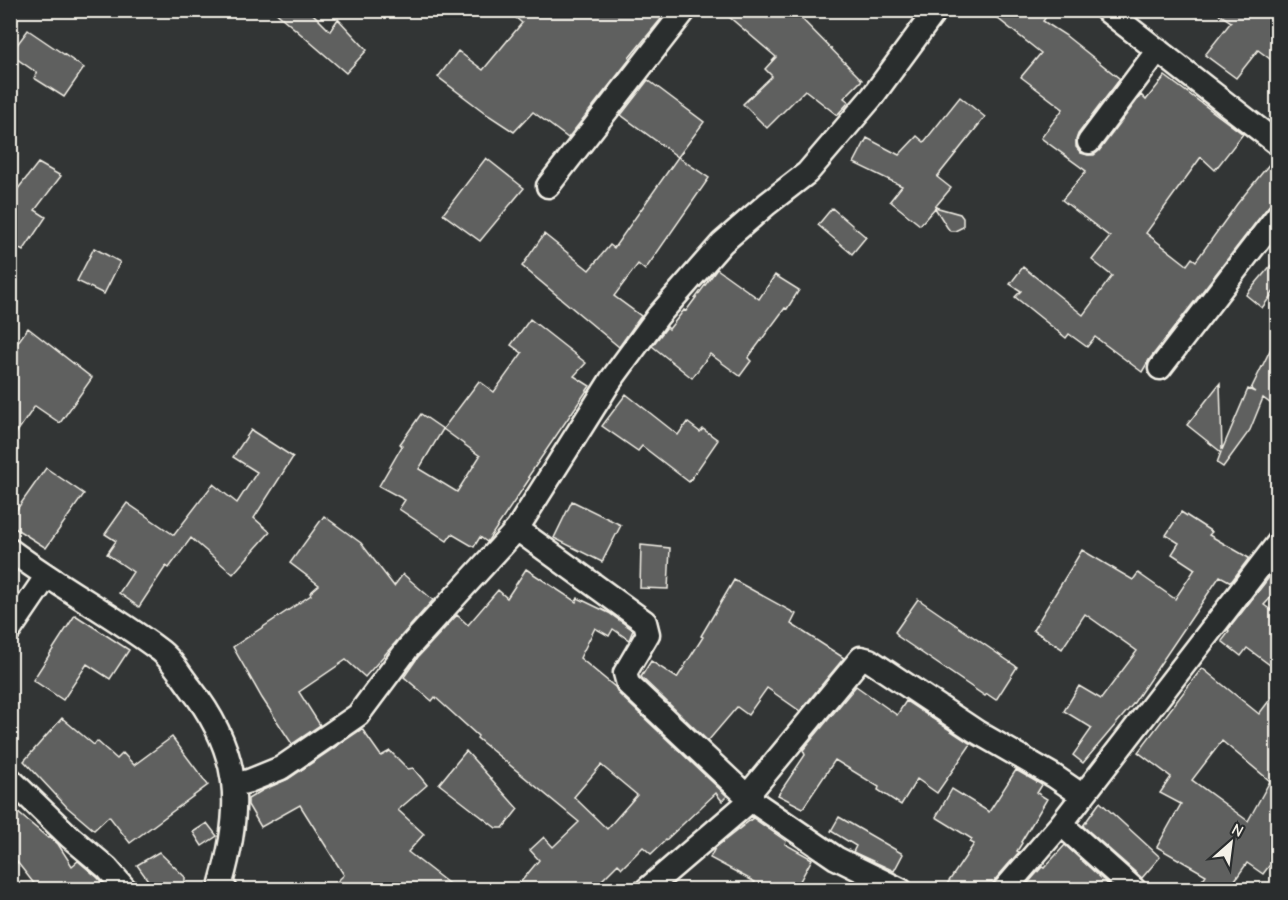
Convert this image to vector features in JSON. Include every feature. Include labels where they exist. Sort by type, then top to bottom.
[{"type":"street","points":[[548,186],[685,10]]},
{"type":"street","points":[[234,785],[249,782],[281,768],[358,715],[408,648],[517,529],[611,380],[658,316],[722,243],[807,173],[872,97],[936,10]]},
{"type":"street","points":[[1106,10],[1278,144]]},
{"type":"street","points":[[1089,142],[1158,50]]},
{"type":"street","points":[[1160,368],[1278,215]]},
{"type":"street","points":[[517,529],[645,622],[648,634],[625,673],[628,684],[749,798],[836,858],[901,890]]},
{"type":"street","points":[[1004,890],[1083,796],[1278,543]]},
{"type":"street","points":[[10,550],[46,577],[160,650],[208,709],[226,747],[234,785],[231,848],[220,887]]},
{"type":"street","points":[[10,630],[46,577]]},
{"type":"street","points":[[646,890],[749,798],[861,658],[869,660],[977,732],[1054,776],[1083,796]]},
{"type":"street","points":[[10,779],[70,837],[107,868],[126,890]]},
{"type":"street","points":[[1060,824],[1135,890]]},
{"type":"building","points":[[273,10],[309,10],[330,31],[338,19],[367,50],[346,73]]},
{"type":"building","points":[[507,10],[652,10],[661,19],[568,138],[533,112],[514,132],[438,77],[458,51],[483,70],[522,23]]},
{"type":"building","points":[[721,10],[759,10],[767,18],[774,10],[793,10],[862,80],[844,98],[849,102],[837,115],[805,90],[767,128],[743,104],[772,76],[765,69],[776,57]]},
{"type":"building","points":[[987,10],[1051,10],[1043,21],[1065,35],[1120,79],[1078,134],[1076,147],[1081,153],[1094,155],[1099,151],[1141,95],[1146,100],[1165,76],[1243,134],[1215,170],[1201,157],[1146,233],[1187,265],[1192,258],[1196,261],[1237,204],[1275,157],[1278,157],[1278,194],[1142,372],[1095,337],[1087,347],[1069,334],[1066,338],[1015,297],[1021,291],[1010,284],[1023,267],[1083,315],[1112,276],[1092,260],[1110,237],[1062,200],[1086,171],[1041,138],[1063,109],[1021,77],[1041,53]]},
{"type":"building","points":[[1213,10],[1268,10],[1278,17],[1278,65],[1258,50],[1236,78],[1205,55],[1231,22]]},
{"type":"building","points":[[28,30],[84,68],[64,97],[34,78],[37,73],[10,54]]},
{"type":"building","points":[[648,80],[704,122],[678,157],[621,115]]},
{"type":"building","points":[[960,97],[985,117],[937,177],[951,188],[935,207],[960,214],[963,218],[963,227],[950,231],[935,208],[920,225],[890,201],[902,186],[854,163],[867,138],[899,155],[917,136],[924,142]]},
{"type":"building","points":[[678,157],[709,178],[645,270],[638,264],[614,296],[641,316],[619,347],[522,266],[544,234],[589,270],[610,245],[614,248]]},
{"type":"building","points":[[486,158],[524,188],[480,241],[443,214]]},
{"type":"building","points":[[38,163],[61,176],[35,210],[46,217],[23,251],[10,243],[10,199]]},
{"type":"building","points":[[832,208],[866,237],[852,254],[818,225]]},
{"type":"building","points":[[94,248],[120,262],[104,294],[77,281]]},
{"type":"building","points":[[1278,257],[1278,286],[1262,308],[1246,295]]},
{"type":"building","points":[[717,269],[759,299],[775,275],[799,290],[748,358],[751,361],[740,376],[710,354],[692,378],[652,346],[667,327],[669,329],[684,310],[686,311]]},
{"type":"building","points":[[530,319],[586,363],[574,376],[590,386],[487,542],[480,537],[474,547],[452,534],[447,541],[399,509],[405,500],[379,486],[402,446],[400,444],[421,414],[443,429],[479,381],[494,392],[522,353],[511,345]],"holes":[[[443,429],[480,456],[457,492],[419,469]]]},
{"type":"building","points":[[28,328],[92,378],[60,423],[35,406],[10,442],[10,353]]},
{"type":"building","points":[[1278,334],[1278,409],[1263,398],[1250,430],[1223,467],[1217,463],[1221,452],[1187,425],[1220,383],[1222,450],[1248,389],[1255,392],[1251,389]]},
{"type":"building","points":[[626,394],[678,435],[687,422],[700,432],[703,429],[718,440],[689,482],[642,446],[638,451],[602,426]]},
{"type":"building","points":[[251,430],[293,457],[254,518],[270,532],[233,574],[191,538],[169,568],[166,566],[139,607],[119,593],[133,572],[107,554],[116,541],[105,534],[127,503],[174,535],[213,484],[237,503],[257,472],[233,457]]},
{"type":"building","points":[[46,468],[84,494],[46,548],[10,525],[10,519]]},
{"type":"building","points":[[572,501],[621,525],[602,562],[554,538]]},
{"type":"building","points":[[1181,512],[1212,532],[1209,535],[1249,558],[1231,582],[1220,576],[1133,704],[1083,763],[1073,755],[1092,728],[1064,711],[1079,686],[1101,699],[1137,651],[1085,614],[1062,649],[1033,630],[1082,550],[1133,580],[1138,573],[1175,599],[1195,569],[1172,554],[1179,543],[1166,535]]},
{"type":"building","points":[[324,516],[361,543],[394,586],[403,574],[433,600],[365,677],[346,660],[299,692],[320,725],[292,744],[233,647],[311,595],[310,593],[319,585],[290,563]]},
{"type":"building","points":[[641,545],[670,548],[668,589],[640,588]]},
{"type":"building","points":[[1278,566],[1278,590],[1264,605],[1278,615],[1278,671],[1247,648],[1241,656],[1222,641]]},
{"type":"building","points":[[526,569],[576,602],[578,598],[609,613],[633,630],[629,640],[613,629],[609,636],[595,628],[580,658],[615,687],[619,694],[727,796],[722,801],[716,793],[651,854],[643,847],[622,868],[618,864],[592,890],[514,890],[539,860],[530,850],[544,837],[553,847],[579,822],[477,738],[478,736],[435,697],[432,701],[404,677],[418,657],[457,615],[468,625],[498,590],[507,598]],"holes":[[[601,765],[637,795],[607,829],[574,797]]]},
{"type":"building","points":[[734,580],[796,614],[791,624],[844,658],[800,711],[767,688],[748,715],[737,707],[708,741],[641,677],[651,661],[677,678],[703,637],[701,636]]},
{"type":"building","points":[[918,599],[1017,667],[996,700],[987,694],[985,696],[897,636],[895,632]]},
{"type":"building","points":[[75,615],[129,650],[110,679],[87,664],[63,700],[33,680]]},
{"type":"building","points":[[1202,668],[1259,714],[1278,689],[1278,872],[1269,866],[1263,874],[1247,863],[1228,890],[1195,890],[1206,875],[1157,847],[1181,804],[1160,793],[1171,777],[1138,752]],"holes":[[[1222,741],[1270,781],[1248,821],[1192,780]]]},
{"type":"building","points":[[856,686],[897,715],[906,701],[971,744],[937,793],[917,779],[901,805],[878,790],[879,787],[835,760],[803,808],[778,795],[805,755],[803,750]]},
{"type":"building","points":[[62,718],[94,745],[97,741],[117,759],[123,753],[134,765],[172,737],[208,785],[130,843],[109,816],[94,830],[67,807],[24,761]]},
{"type":"building","points":[[362,729],[381,756],[390,751],[408,769],[413,768],[427,785],[398,810],[424,834],[408,852],[457,890],[328,890],[344,875],[300,805],[261,827],[248,805],[248,799],[288,779]]},
{"type":"building","points":[[466,751],[518,809],[503,828],[496,828],[439,784]]},
{"type":"building","points":[[1016,770],[1042,785],[1037,793],[1047,799],[1021,842],[1017,851],[1019,852],[994,881],[991,890],[943,890],[974,844],[970,842],[972,839],[936,817],[952,789],[989,812]]},
{"type":"building","points":[[1100,802],[1160,857],[1142,878],[1083,826]]},
{"type":"building","points":[[10,806],[58,844],[72,866],[78,861],[108,890],[39,890],[10,853]]},
{"type":"building","points":[[839,817],[903,854],[894,871],[853,852],[856,846],[831,831]]},
{"type":"building","points":[[753,818],[786,841],[785,844],[812,859],[795,890],[748,890],[755,882],[710,858],[715,848]]},
{"type":"building","points":[[207,823],[217,836],[202,846],[193,832]]},
{"type":"building","points":[[1065,845],[1114,890],[1022,890]]},
{"type":"building","points":[[159,852],[185,877],[185,884],[180,890],[155,890],[137,865]]}]
